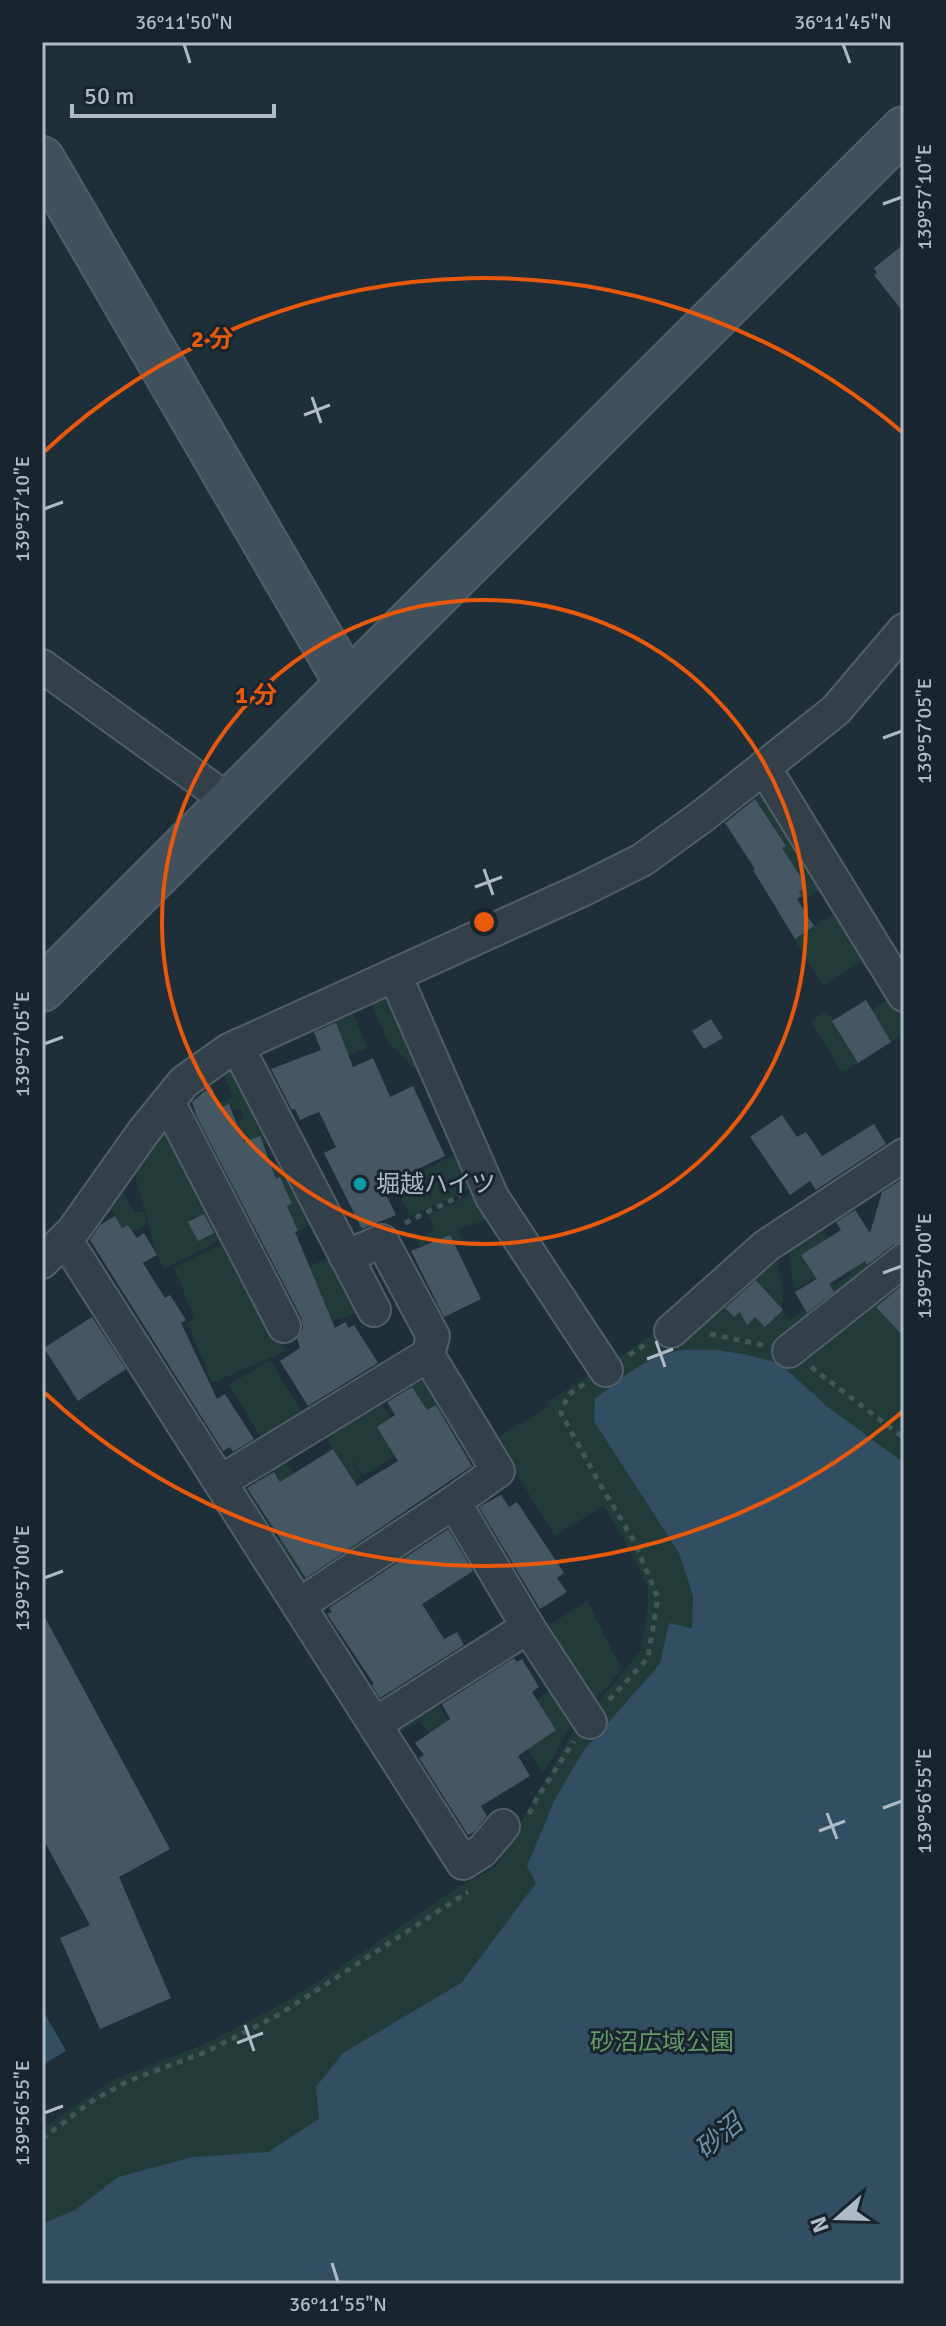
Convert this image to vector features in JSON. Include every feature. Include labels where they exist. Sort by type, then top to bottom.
[{"type":"street","points":[[42,989],[904,129]]},
{"type":"street","points":[[42,159],[347,683]]},
{"type":"street","points":[[42,1262],[65,1239],[184,1082],[237,1046],[642,860],[836,710],[904,630]]},
{"type":"street","points":[[42,666],[229,801]]},
{"type":"street","points":[[764,767],[904,995]]},
{"type":"street","points":[[395,975],[492,1197],[606,1370]]},
{"type":"street","points":[[237,1046],[374,1310]]},
{"type":"street","points":[[168,1102],[284,1326]]},
{"type":"street","points":[[671,1331],[766,1246],[904,1155]]},
{"type":"street","points":[[65,1239],[471,1875]]},
{"type":"street","points":[[220,1482],[428,1355],[433,1336],[382,1241],[346,1257]]},
{"type":"street","points":[[789,1351],[904,1260]]},
{"type":"street","points":[[299,1605],[498,1471],[428,1355]]},
{"type":"street","points":[[454,1502],[528,1627],[590,1722]]},
{"type":"street","points":[[375,1724],[528,1627]]},
{"type":"street","points":[[471,1875],[482,1851],[513,1826]]},
{"type":"path","points":[[382,1241],[379,1236],[486,1183]]},
{"type":"path","points":[[513,1826],[537,1798],[576,1738],[648,1658],[658,1598],[634,1541],[561,1413],[568,1395],[671,1331],[696,1330],[789,1351],[904,1438]]},
{"type":"path","points":[[42,2139],[89,2103],[126,2082],[208,2051],[280,2014],[471,1875]]},
{"type":"green space","points":[[763,785],[828,885],[804,900],[799,892],[806,887],[782,849],[786,845],[751,793]]},
{"type":"green space","points":[[842,908],[873,954],[824,986],[794,939]]},
{"type":"green space","points":[[387,993],[418,1065],[416,1070],[389,1044],[370,1000]]},
{"type":"green space","points":[[892,997],[904,1016],[904,1034],[891,1042],[872,1010]]},
{"type":"green space","points":[[352,1010],[367,1048],[327,1063],[318,1043],[327,1039],[336,1056],[323,1022]]},
{"type":"green space","points":[[827,1011],[858,1063],[842,1072],[811,1021]]},
{"type":"green space","points":[[220,1067],[239,1069],[274,1140],[216,1164],[213,1158],[245,1145],[237,1122],[244,1119],[240,1108],[233,1110],[229,1104],[197,1117],[195,1114],[234,1098]]},
{"type":"green space","points":[[165,1126],[229,1236],[164,1269],[157,1255],[133,1168]]},
{"type":"green space","points":[[463,1151],[479,1185],[410,1216],[395,1183]]},
{"type":"green space","points":[[280,1161],[316,1222],[298,1231],[287,1206],[292,1204],[281,1178],[273,1180],[267,1167]]},
{"type":"green space","points":[[120,1188],[135,1212],[144,1212],[146,1225],[132,1232],[122,1228],[112,1211],[100,1219]]},
{"type":"green space","points":[[477,1192],[491,1219],[457,1229],[462,1242],[455,1246],[429,1242],[420,1247],[416,1239],[435,1230],[428,1215]]},
{"type":"green space","points":[[815,1218],[828,1238],[802,1255],[835,1285],[852,1274],[843,1260],[857,1250],[877,1279],[841,1304],[831,1289],[822,1295],[812,1279],[794,1290],[786,1236]]},
{"type":"green space","points":[[232,1239],[286,1351],[212,1383],[188,1324],[194,1318],[174,1267]]},
{"type":"green space","name":"砂沼","points":[[775,1245],[783,1293],[782,1310],[790,1320],[804,1309],[815,1321],[904,1264],[904,2284],[42,2284],[42,2129],[113,2080],[205,2044],[283,2003],[453,1890],[496,1866],[572,1733],[640,1652],[648,1588],[604,1505],[555,1536],[495,1439],[714,1296],[734,1317],[740,1312],[755,1317],[766,1327],[782,1311],[752,1275]]},
{"type":"green space","points":[[336,1256],[364,1311],[332,1321],[309,1266]]},
{"type":"green space","points":[[270,1360],[306,1419],[265,1444],[229,1385]]},
{"type":"green space","points":[[420,1366],[446,1399],[427,1410],[404,1376]]},
{"type":"green space","points":[[374,1393],[409,1446],[363,1476],[348,1454],[361,1477],[352,1483],[349,1479],[352,1477],[320,1428]]},
{"type":"green space","points":[[282,1454],[314,1505],[301,1513],[268,1462]]},
{"type":"green space","points":[[314,1519],[342,1562],[305,1587],[276,1542],[281,1540],[307,1578],[335,1560],[311,1521]]},
{"type":"green space","points":[[587,1601],[622,1670],[593,1702],[545,1628]]},
{"type":"green space","points":[[557,1686],[571,1725],[543,1774],[527,1749],[556,1730],[537,1699]]},
{"type":"green space","points":[[436,1700],[468,1757],[453,1766],[420,1721],[395,1735],[398,1721]]},
{"type":"water","name":"砂沼","points":[[681,1350],[716,1350],[779,1363],[828,1407],[904,1463],[904,2284],[42,2284],[42,2224],[75,2210],[118,2177],[193,2157],[268,2152],[319,2119],[316,2087],[343,2053],[461,1983],[536,1883],[527,1866],[555,1799],[584,1750],[660,1664],[669,1623],[692,1628],[693,1596],[679,1553],[594,1421],[595,1399],[646,1362]]},
{"type":"water","points":[[42,2009],[66,2051],[42,2065]]},
{"type":"building","points":[[904,244],[904,313],[874,275],[877,273],[874,268]]},
{"type":"building","points":[[755,799],[786,846],[782,848],[807,887],[799,892],[802,896],[797,899],[814,926],[795,939],[725,823]]},
{"type":"building","points":[[866,1000],[891,1042],[858,1063],[832,1021]]},
{"type":"building","points":[[711,1019],[723,1038],[704,1049],[692,1031]]},
{"type":"building","points":[[336,1023],[353,1067],[373,1058],[390,1097],[413,1086],[445,1156],[382,1186],[396,1215],[362,1229],[324,1153],[336,1147],[319,1112],[300,1120],[271,1069],[321,1050],[314,1032]]},
{"type":"building","points":[[211,1086],[220,1108],[229,1104],[244,1142],[260,1136],[276,1179],[280,1177],[292,1204],[287,1206],[298,1231],[295,1232],[335,1328],[345,1322],[349,1328],[354,1325],[378,1363],[308,1406],[280,1361],[300,1348],[297,1339],[303,1328],[301,1317],[192,1102]]},
{"type":"building","points":[[782,1115],[797,1137],[806,1132],[822,1156],[874,1124],[886,1144],[816,1190],[810,1181],[790,1195],[750,1137]]},
{"type":"building","points":[[904,1178],[904,1241],[893,1245],[867,1265],[865,1261],[829,1284],[834,1292],[807,1313],[795,1292],[817,1279],[801,1255],[841,1230],[836,1222],[855,1210],[870,1233],[882,1192]]},
{"type":"building","points":[[204,1214],[214,1233],[198,1241],[188,1222]]},
{"type":"building","points":[[115,1216],[122,1228],[128,1225],[137,1238],[144,1233],[157,1255],[143,1263],[165,1298],[170,1295],[186,1320],[181,1323],[217,1399],[225,1394],[254,1439],[233,1452],[230,1447],[223,1451],[90,1240],[100,1225]]},
{"type":"building","points":[[450,1235],[481,1299],[444,1317],[411,1251]]},
{"type":"building","points":[[756,1280],[783,1310],[765,1327],[755,1317],[747,1325],[740,1312],[734,1317],[725,1308]]},
{"type":"building","points":[[904,1284],[904,1337],[876,1307]]},
{"type":"building","points":[[92,1317],[126,1369],[78,1401],[44,1348]]},
{"type":"building","points":[[412,1387],[427,1410],[436,1405],[472,1466],[306,1578],[247,1488],[274,1472],[280,1482],[333,1449],[357,1486],[398,1461],[377,1427],[395,1415],[387,1402]]},
{"type":"building","points":[[501,1495],[509,1507],[517,1502],[564,1573],[557,1578],[567,1592],[540,1609],[479,1507]]},
{"type":"building","points":[[448,1529],[473,1571],[422,1604],[444,1639],[457,1632],[464,1645],[380,1698],[327,1614],[332,1612],[329,1608]]},
{"type":"building","points":[[42,1612],[170,1849],[119,1877],[171,1998],[100,2029],[60,1938],[90,1925],[42,1837]]},
{"type":"building","points":[[514,1658],[517,1662],[522,1659],[539,1687],[532,1692],[556,1730],[518,1756],[530,1776],[481,1806],[487,1816],[468,1835],[419,1758],[424,1755],[415,1743],[450,1719],[442,1704]]},
{"type":"place","name":"堀越ハイツ","points":[[360,1184]]},
{"type":"park label","name":"砂沼広域公園","points":[[662,2042]]}]
